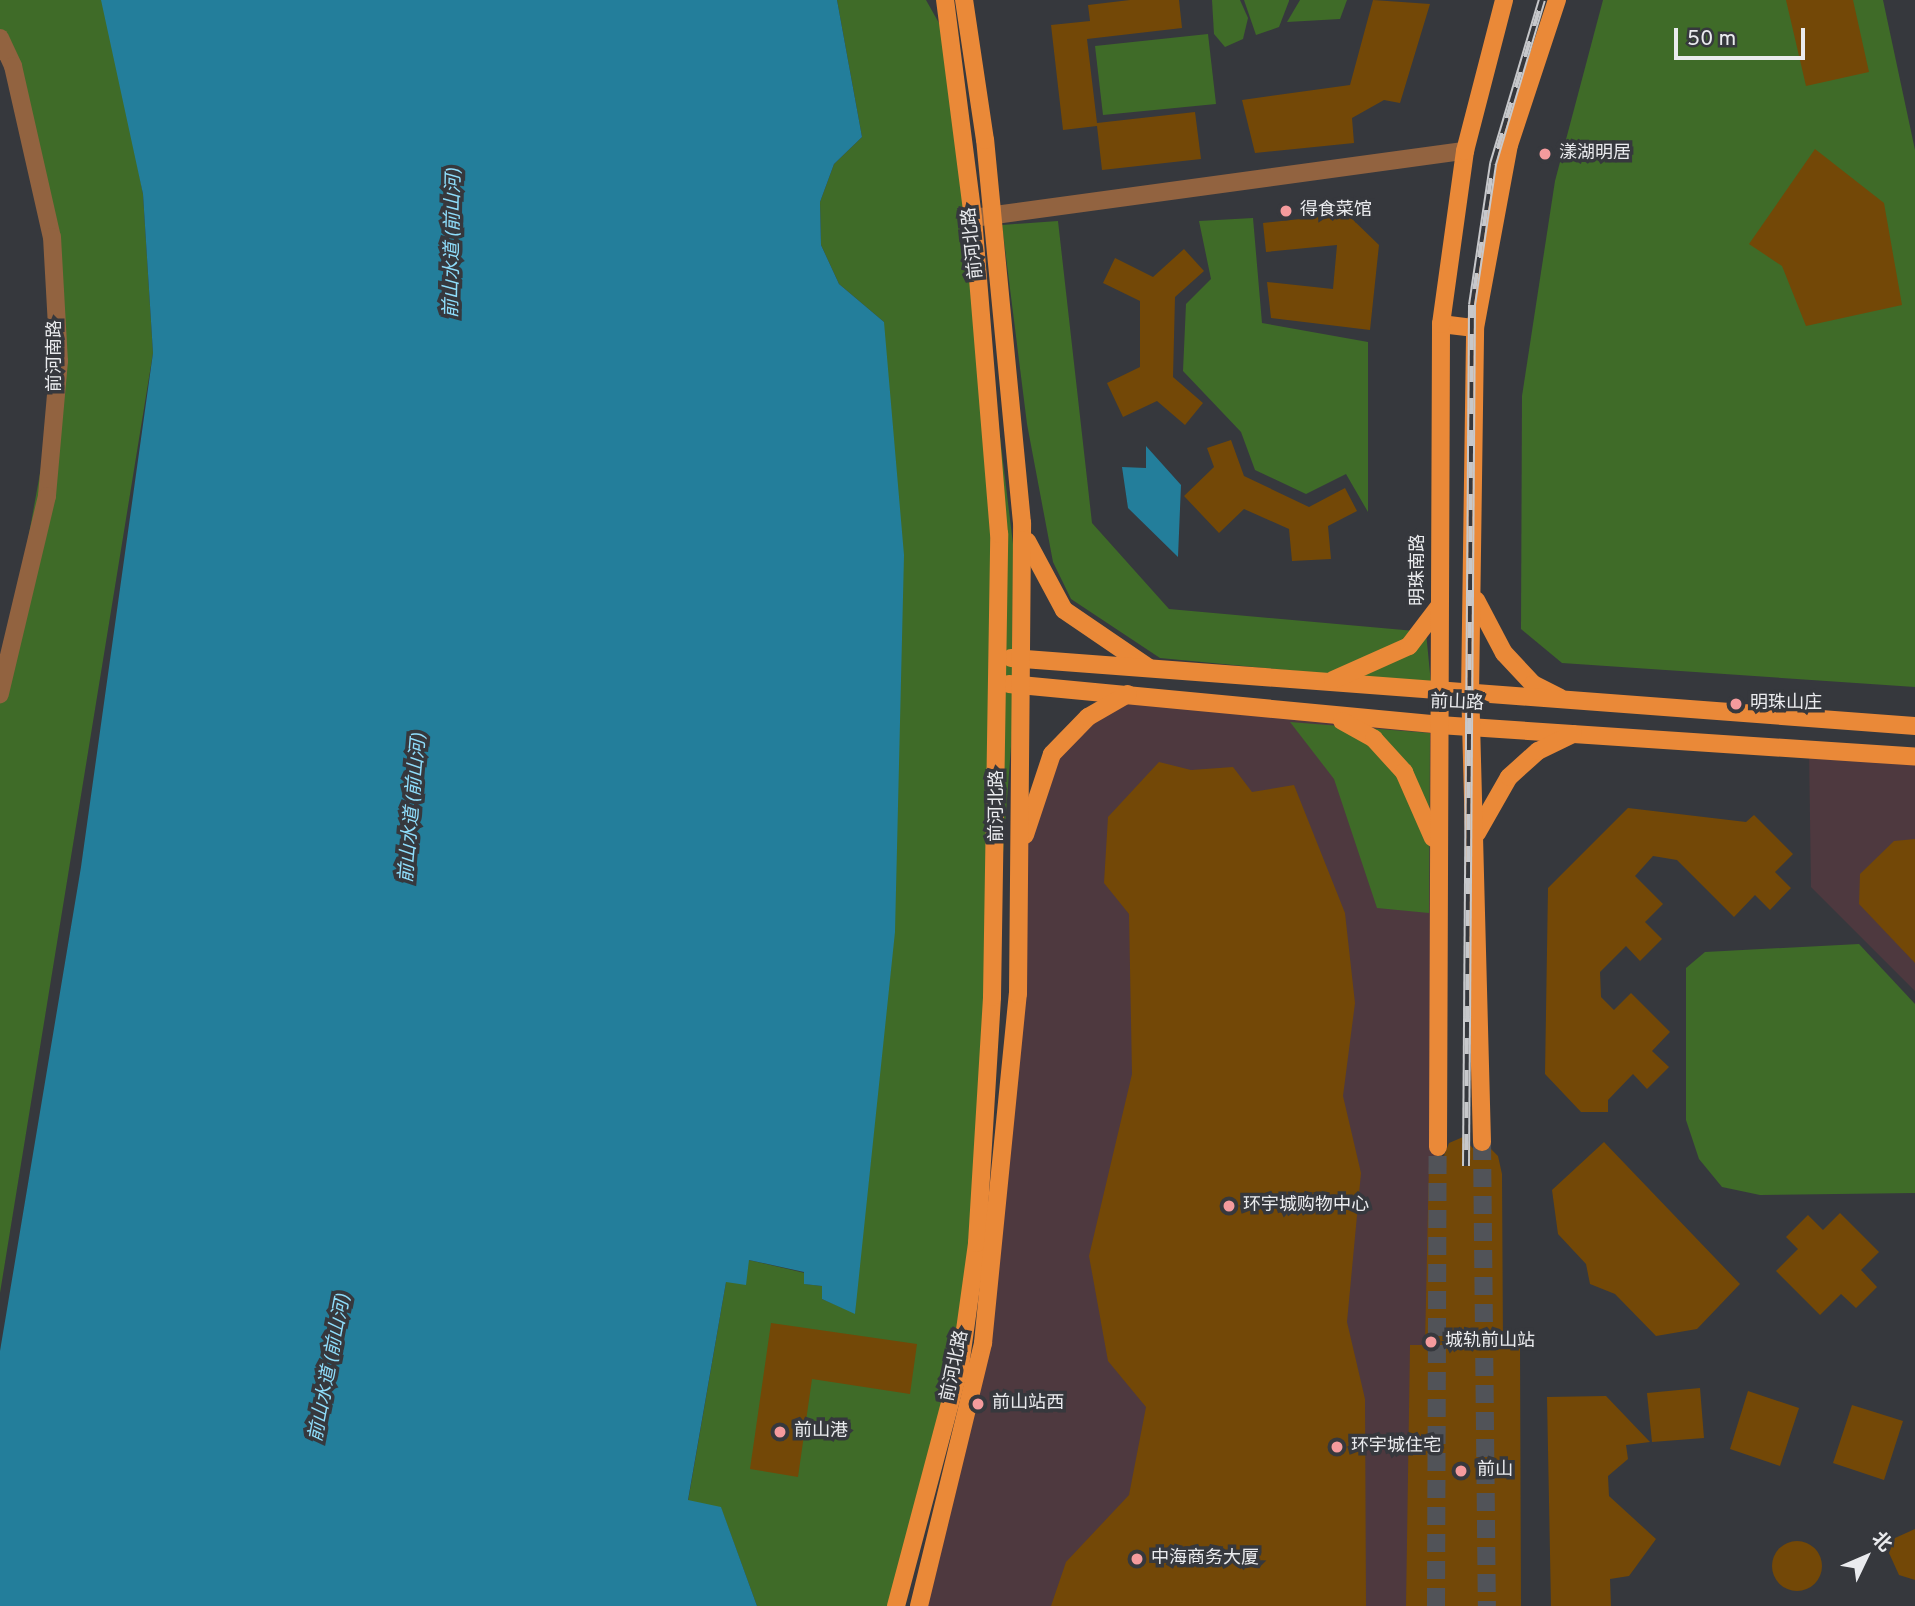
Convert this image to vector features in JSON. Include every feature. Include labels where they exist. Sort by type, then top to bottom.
[{"type":"main road","name":"前河北路","points":[[896,1606],[960,1366],[977,1243],[992,997],[1000,657],[999,534],[973,218],[945,0]]},
{"type":"main road","name":"前河北路","points":[[919,1606],[983,1343],[998,1236],[1016,1064],[1022,523],[992,214],[964,0]]},
{"type":"main road","name":"明珠南路","points":[[1438,1147],[1441,324],[1465,151],[1504,0]]},
{"type":"main road","points":[[1482,1142],[1470,695],[1475,328],[1509,145],[1557,0]]},
{"type":"main road","points":[[1441,324],[1475,328]]},
{"type":"main road","points":[[1022,523],[1032,556],[1064,610],[1158,673]]},
{"type":"main road","points":[[1472,585],[1490,634],[1518,670],[1548,693],[1577,702]]},
{"type":"main road","points":[[1320,682],[1370,668],[1409,646],[1430,626],[1440,594]]},
{"type":"main road","name":"前山路","points":[[1000,657],[1158,673],[1320,682],[1440,694],[1915,726]]},
{"type":"main road","name":"前山路","points":[[999,683],[1439,725],[1471,725],[1915,757]]},
{"type":"main road","points":[[1019,858],[1052,754],[1088,717],[1128,694]]},
{"type":"main road","points":[[1322,714],[1374,739],[1404,772],[1425,814],[1438,866]]},
{"type":"main road","points":[[1474,847],[1483,816],[1509,777],[1538,751],[1576,733]]},
{"type":"street","name":"前河南路","points":[[0,38],[13,66],[52,237],[59,361],[47,496],[2,675],[0,694]]},
{"type":"street","points":[[973,218],[1465,151]]},
{"type":"shaded area","points":[[1128,694],[1439,726],[1436,1606],[918,1606],[984,1343],[1019,858],[1052,755]]},
{"type":"shaded area","points":[[1809,750],[1915,758],[1915,991],[1811,887]]},
{"type":"green space","points":[[0,0],[107,0],[143,194],[153,353],[0,1293],[0,694],[58,374],[52,237],[0,38]]},
{"type":"green space","points":[[837,0],[926,0],[953,48],[1013,544],[1012,733],[970,1294],[890,1606],[757,1606],[721,1508],[688,1501],[726,1282],[749,1260],[805,1273],[805,1284],[822,1286],[822,1299],[855,1313],[884,322],[839,284],[821,245],[820,202],[834,164],[862,137]]},
{"type":"green space","points":[[1212,0],[1240,0],[1248,18],[1243,39],[1225,47],[1214,34]]},
{"type":"green space","points":[[1244,0],[1289,1],[1279,27],[1256,35]]},
{"type":"green space","points":[[1300,0],[1347,0],[1340,19],[1287,22]]},
{"type":"green space","points":[[1603,0],[1883,0],[1915,150],[1915,687],[1562,663],[1521,629],[1522,396],[1555,181]]},
{"type":"green space","points":[[1208,34],[1216,104],[1103,115],[1095,46]]},
{"type":"green space","points":[[1253,218],[1262,323],[1368,342],[1368,512],[1346,474],[1306,494],[1255,470],[1241,432],[1183,371],[1186,304],[1211,279],[1199,221]]},
{"type":"green space","points":[[1058,221],[1092,523],[1169,609],[1426,632],[1431,684],[1160,658],[1071,599],[1053,562],[1027,424],[1002,225]]},
{"type":"green space","points":[[1290,722],[1430,733],[1429,913],[1377,908],[1334,779]]},
{"type":"green space","points":[[1859,944],[1915,1004],[1915,1193],[1760,1195],[1722,1187],[1699,1159],[1686,1120],[1686,968],[1705,952]]},
{"type":"water","name":"前山水道 (前山河)","points":[[101,0],[837,0],[862,137],[834,164],[820,202],[821,245],[839,284],[884,322],[904,555],[895,932],[855,1314],[822,1299],[822,1286],[804,1284],[804,1272],[749,1260],[746,1285],[726,1282],[688,1500],[721,1507],[757,1606],[0,1606],[0,1351],[81,867],[153,353],[143,194]]},
{"type":"water","points":[[1146,446],[1181,485],[1178,557],[1128,508],[1122,467],[1146,468]]},
{"type":"building","points":[[1130,0],[1179,0],[1182,28],[1087,39],[1097,123],[1195,112],[1201,159],[1102,170],[1097,126],[1063,130],[1051,25],[1090,21],[1088,5]]},
{"type":"building","points":[[1373,0],[1430,4],[1400,103],[1384,100],[1352,118],[1354,143],[1255,153],[1242,100],[1350,85]]},
{"type":"building","points":[[1786,0],[1853,0],[1869,72],[1806,86]]},
{"type":"building","points":[[1815,149],[1884,203],[1902,305],[1806,326],[1782,266],[1749,244]]},
{"type":"building","points":[[1347,214],[1379,245],[1370,330],[1271,318],[1267,282],[1333,289],[1337,245],[1266,252],[1263,223]]},
{"type":"building","points":[[1184,249],[1204,271],[1175,297],[1173,377],[1203,403],[1185,425],[1157,401],[1123,417],[1107,383],[1140,367],[1140,301],[1103,283],[1115,258],[1153,277]]},
{"type":"building","points":[[1231,440],[1244,476],[1309,507],[1345,488],[1357,511],[1328,526],[1331,559],[1292,561],[1289,529],[1244,509],[1219,533],[1184,496],[1214,467],[1207,448]]},
{"type":"building","name":"环宇城购物中心","points":[[1159,762],[1191,770],[1233,767],[1252,792],[1294,785],[1345,913],[1355,1003],[1343,1096],[1361,1173],[1347,1322],[1365,1399],[1366,1606],[1051,1606],[1066,1562],[1129,1495],[1146,1407],[1108,1361],[1089,1256],[1132,1074],[1129,914],[1104,883],[1108,817]]},
{"type":"building","points":[[1628,808],[1746,822],[1754,815],[1793,854],[1775,872],[1791,888],[1770,910],[1755,895],[1734,917],[1677,860],[1653,856],[1635,876],[1663,904],[1645,922],[1662,939],[1640,961],[1626,946],[1600,972],[1601,997],[1614,1010],[1631,993],[1670,1032],[1652,1051],[1669,1067],[1647,1089],[1633,1074],[1608,1100],[1608,1112],[1581,1112],[1545,1074],[1548,888]]},
{"type":"building","points":[[1915,839],[1915,963],[1859,904],[1860,874],[1894,841]]},
{"type":"building","points":[[1463,1137],[1476,1152],[1491,1149],[1498,1156],[1502,1174],[1503,1343],[1520,1343],[1521,1606],[1406,1606],[1410,1345],[1425,1345],[1429,1162],[1431,1156],[1444,1156],[1449,1143]]},
{"type":"building","points":[[1604,1142],[1740,1284],[1697,1329],[1656,1336],[1615,1294],[1590,1284],[1586,1264],[1558,1234],[1552,1190]]},
{"type":"building","points":[[1840,1213],[1879,1252],[1861,1270],[1877,1287],[1856,1308],[1841,1294],[1820,1315],[1776,1271],[1798,1249],[1786,1237],[1808,1215],[1823,1230]]},
{"type":"building","name":"前山港","points":[[771,1323],[917,1344],[910,1394],[812,1379],[798,1477],[750,1469]]},
{"type":"building","points":[[1700,1388],[1704,1438],[1652,1442],[1647,1393]]},
{"type":"building","points":[[1748,1391],[1799,1408],[1780,1466],[1730,1449]]},
{"type":"building","points":[[1606,1396],[1650,1442],[1626,1445],[1628,1459],[1608,1476],[1609,1496],[1656,1539],[1629,1576],[1610,1579],[1611,1606],[1551,1606],[1547,1397]]},
{"type":"building","points":[[1852,1405],[1903,1421],[1884,1480],[1833,1463]]},
{"type":"building","points":[[1915,1529],[1915,1580],[1899,1575],[1889,1553],[1895,1538]]},
{"type":"building","points":[[1797,1541],[1814,1549],[1822,1566],[1814,1583],[1797,1591],[1780,1583],[1772,1566],[1780,1549]]},
{"type":"tunnel","points":[[1482,1142],[1487,1606]]},
{"type":"tunnel","points":[[1436,1606],[1438,1147]]},
{"type":"railway","points":[[1466,1166],[1472,305],[1493,164],[1542,0]]},
{"type":"place","name":"漾湖明居","points":[[1545,154]]},
{"type":"place","name":"得食菜馆","points":[[1286,211]]},
{"type":"place","name":"明珠山庄","points":[[1736,704]]},
{"type":"place","name":"环宇城购物中心","points":[[1229,1206]]},
{"type":"place","name":"城轨前山站","points":[[1431,1342]]},
{"type":"place","name":"前山站西","points":[[978,1404]]},
{"type":"place","name":"前山港","points":[[780,1432]]},
{"type":"place","name":"环宇城住宅","points":[[1337,1447]]},
{"type":"place","name":"前山","points":[[1461,1471]]},
{"type":"place","name":"中海商务大厦","points":[[1137,1559]]}]
